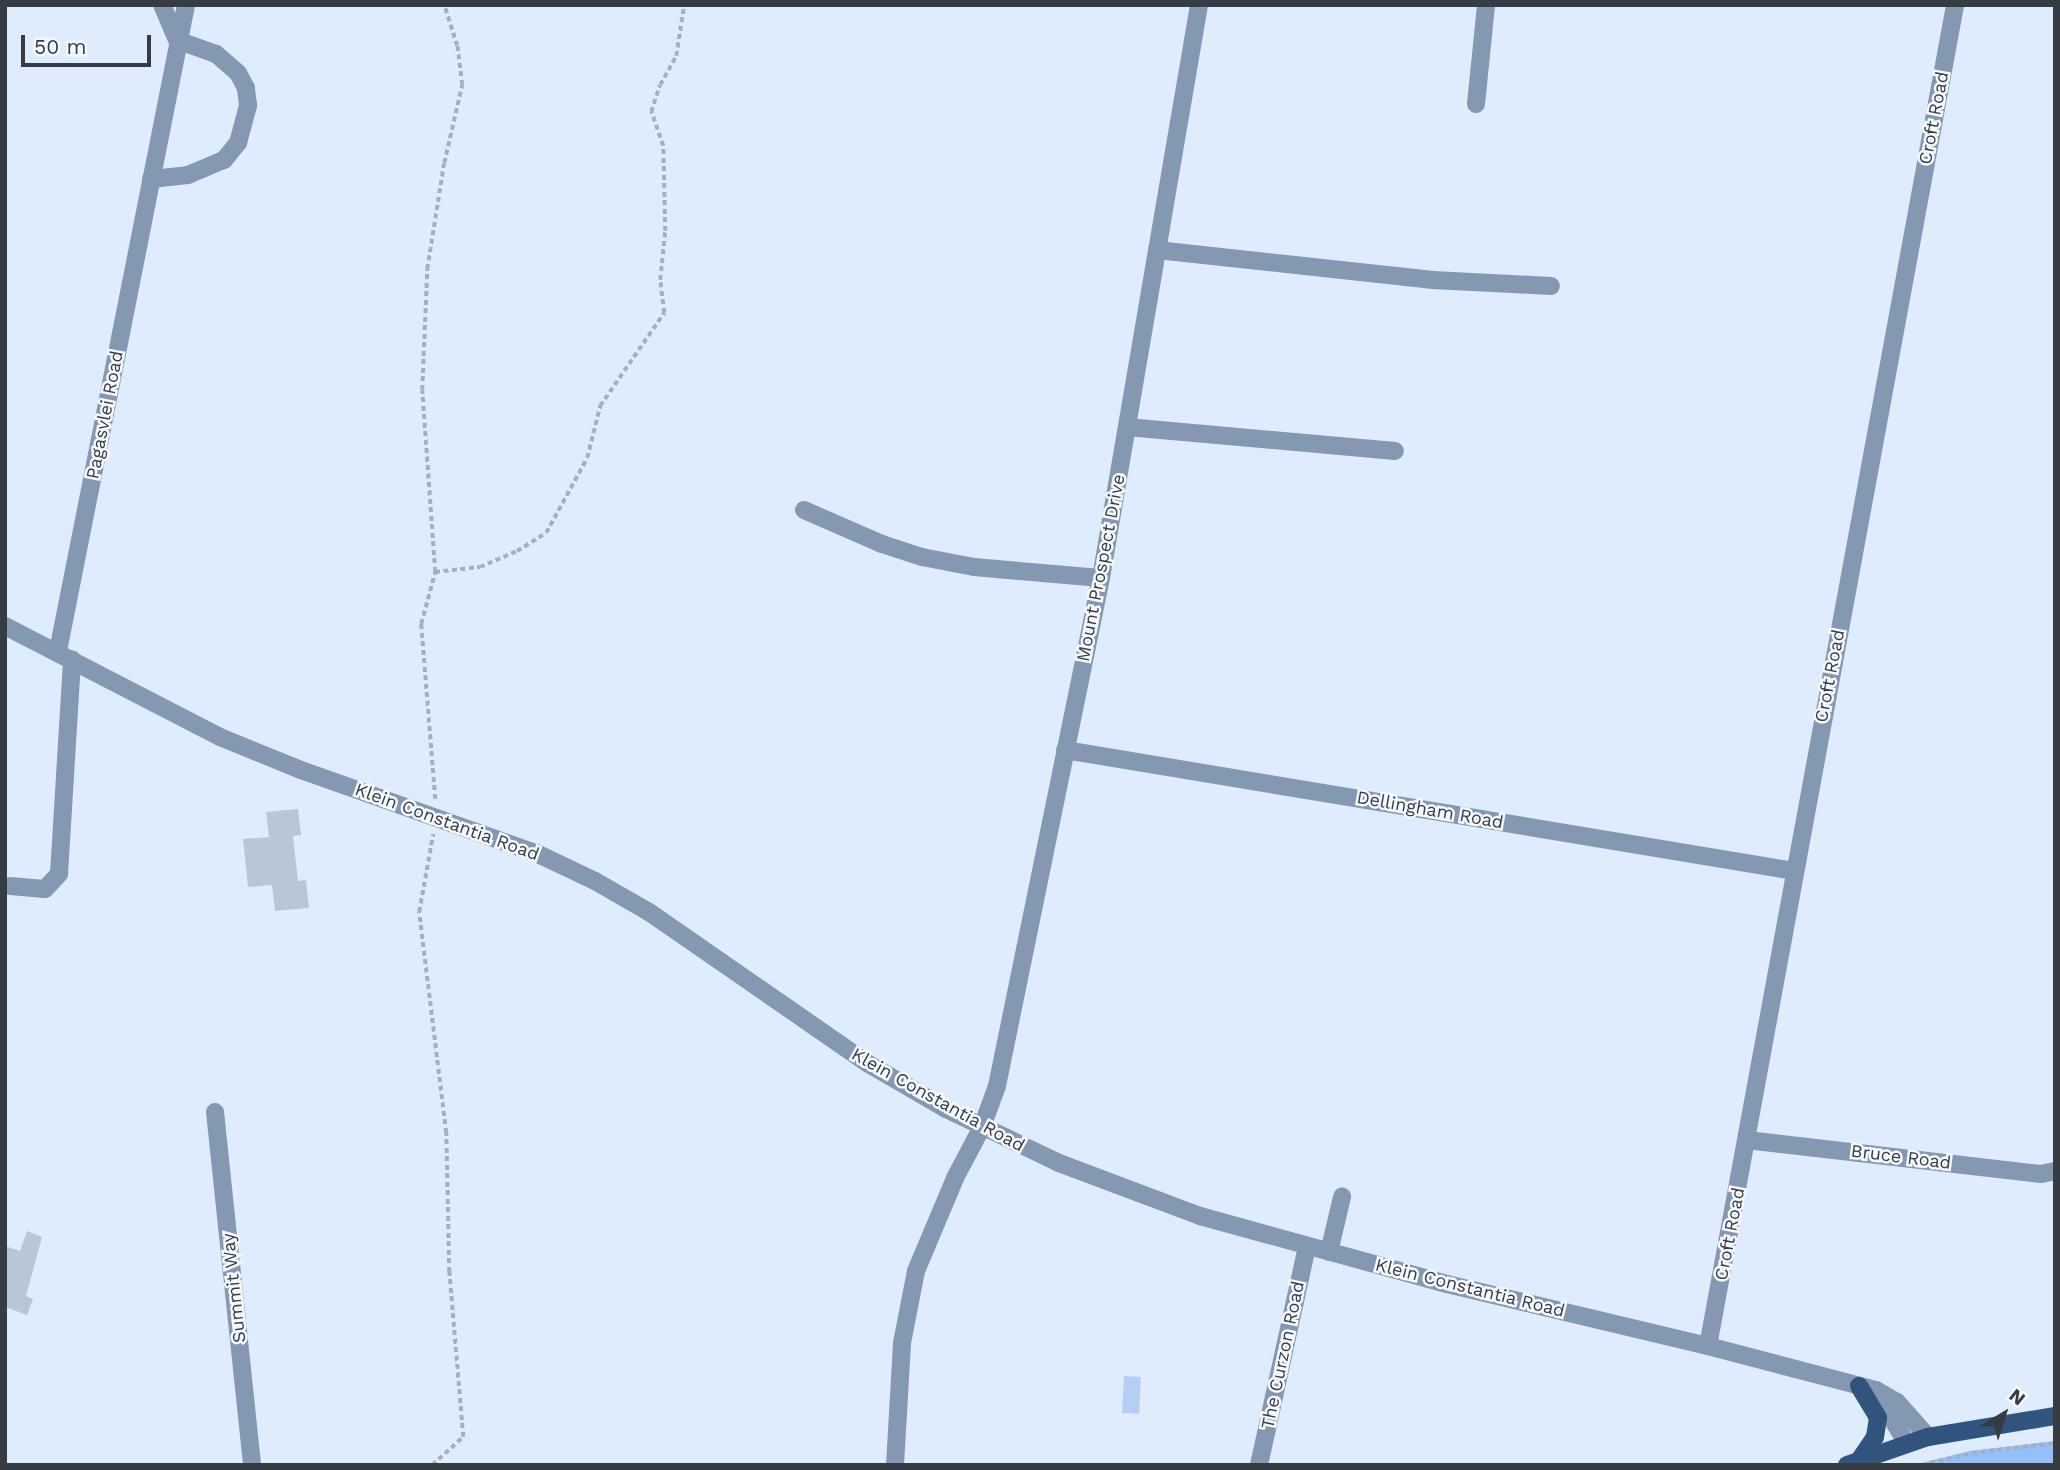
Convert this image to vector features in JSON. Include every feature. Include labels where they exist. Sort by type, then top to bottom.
[{"type":"main road","points":[[1854,1462],[1875,1437],[1878,1418],[1859,1386]]},
{"type":"main road","points":[[1854,1462],[1928,1437],[2055,1416]]},
{"type":"street","name":"Pagasvlei Road","points":[[10,886],[45,889],[60,874],[65,655],[177,40],[186,5]]},
{"type":"street","name":"Mount Prospect Drive","points":[[895,1465],[902,1343],[916,1271],[955,1178],[982,1127],[997,1086],[1101,578],[1199,5]]},
{"type":"street","points":[[1476,104],[1486,5]]},
{"type":"street","name":"Croft Road","points":[[1708,1346],[1955,5]]},
{"type":"street","points":[[152,179],[188,175],[216,166],[232,151],[244,128],[247,96],[238,73],[216,54],[177,40],[164,7]]},
{"type":"street","points":[[1157,250],[1433,280],[1551,286]]},
{"type":"street","points":[[1127,427],[1395,451]]},
{"type":"street","points":[[804,510],[882,544],[922,557],[974,567],[1101,578]]},
{"type":"street","name":"Klein Constantia Road","points":[[5,625],[220,737],[301,770],[536,853],[609,888],[649,912],[859,1058],[982,1127],[1059,1163],[1156,1202],[1307,1246],[1474,1291],[1708,1346],[1876,1390],[1897,1402],[1928,1437]]},
{"type":"street","name":"Dellingham Road","points":[[1065,750],[1794,870]]},
{"type":"street","name":"Summit Way","points":[[215,1112],[252,1465]]},
{"type":"street","name":"Bruce Road","points":[[1747,1140],[2041,1174],[2055,1171]]},
{"type":"street","points":[[1329,1252],[1342,1197]]},
{"type":"street","name":"The Curzon Road","points":[[1259,1465],[1307,1246]]},
{"type":"street","name":"Klein Constantia Road","points":[[1859,1386],[1891,1417],[1906,1444]]},
{"type":"path","points":[[432,1465],[463,1437],[449,1272],[446,1133],[419,912],[436,817],[421,624],[435,572],[422,390],[427,269],[444,163],[462,85],[457,46],[444,5]]},
{"type":"path","points":[[435,572],[480,567],[517,551],[546,533],[587,458],[600,406],[664,313],[660,280],[666,231],[663,146],[650,112],[660,85],[676,56],[684,5]]},
{"type":"path","points":[[1922,1465],[1972,1453],[2055,1443]]},
{"type":"shaded area","points":[[1124,1376],[1141,1377],[1139,1414],[1122,1413]]},
{"type":"shaded area","points":[[2055,1441],[2055,1465],[1913,1465],[1970,1451]]},
{"type":"building","points":[[298,809],[301,835],[293,836],[298,881],[306,880],[309,908],[275,911],[272,885],[248,887],[243,839],[269,837],[266,812]]},
{"type":"building","points":[[27,1231],[42,1237],[26,1296],[33,1299],[27,1315],[5,1307],[5,1246],[20,1251]]}]
